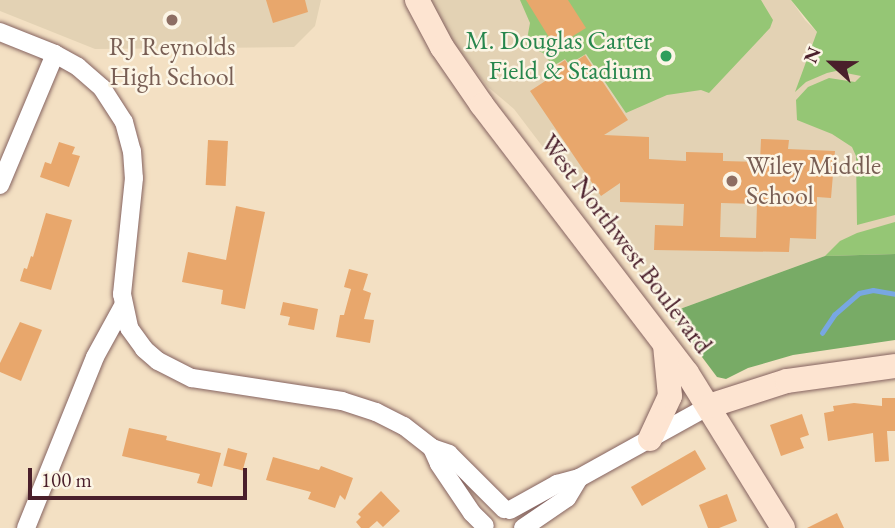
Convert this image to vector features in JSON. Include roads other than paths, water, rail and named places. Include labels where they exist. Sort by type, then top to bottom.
[{"type":"main road","name":"West Northwest Boulevard","points":[[417,0],[461,76],[709,406],[783,528]]},
{"type":"main road","points":[[650,439],[670,396],[665,345]]},
{"type":"main road","points":[[709,406],[787,381],[895,366]]},
{"type":"street","points":[[0,32],[55,54],[78,67],[102,88],[116,107],[129,136],[134,178],[122,279],[123,306],[129,328],[144,349],[179,374],[211,383],[359,406],[404,426],[432,448],[449,454],[519,518],[522,528],[567,498],[579,478]]},
{"type":"street","points":[[0,185],[55,54]]},
{"type":"street","points":[[26,528],[95,357],[123,306]]},
{"type":"street","points":[[432,448],[439,464],[472,513],[485,527],[494,512],[507,509],[557,484],[579,478],[709,406]]},
{"type":"waterway","points":[[822,333],[834,315],[859,293],[873,290],[895,294]]},
{"type":"place","name":"RJ Reynolds High School","points":[[172,20]]},
{"type":"place","name":"M. Douglas Carter Field & Stadium","points":[[666,56]]},
{"type":"place","name":"Wiley Middle School","points":[[732,181]]}]
